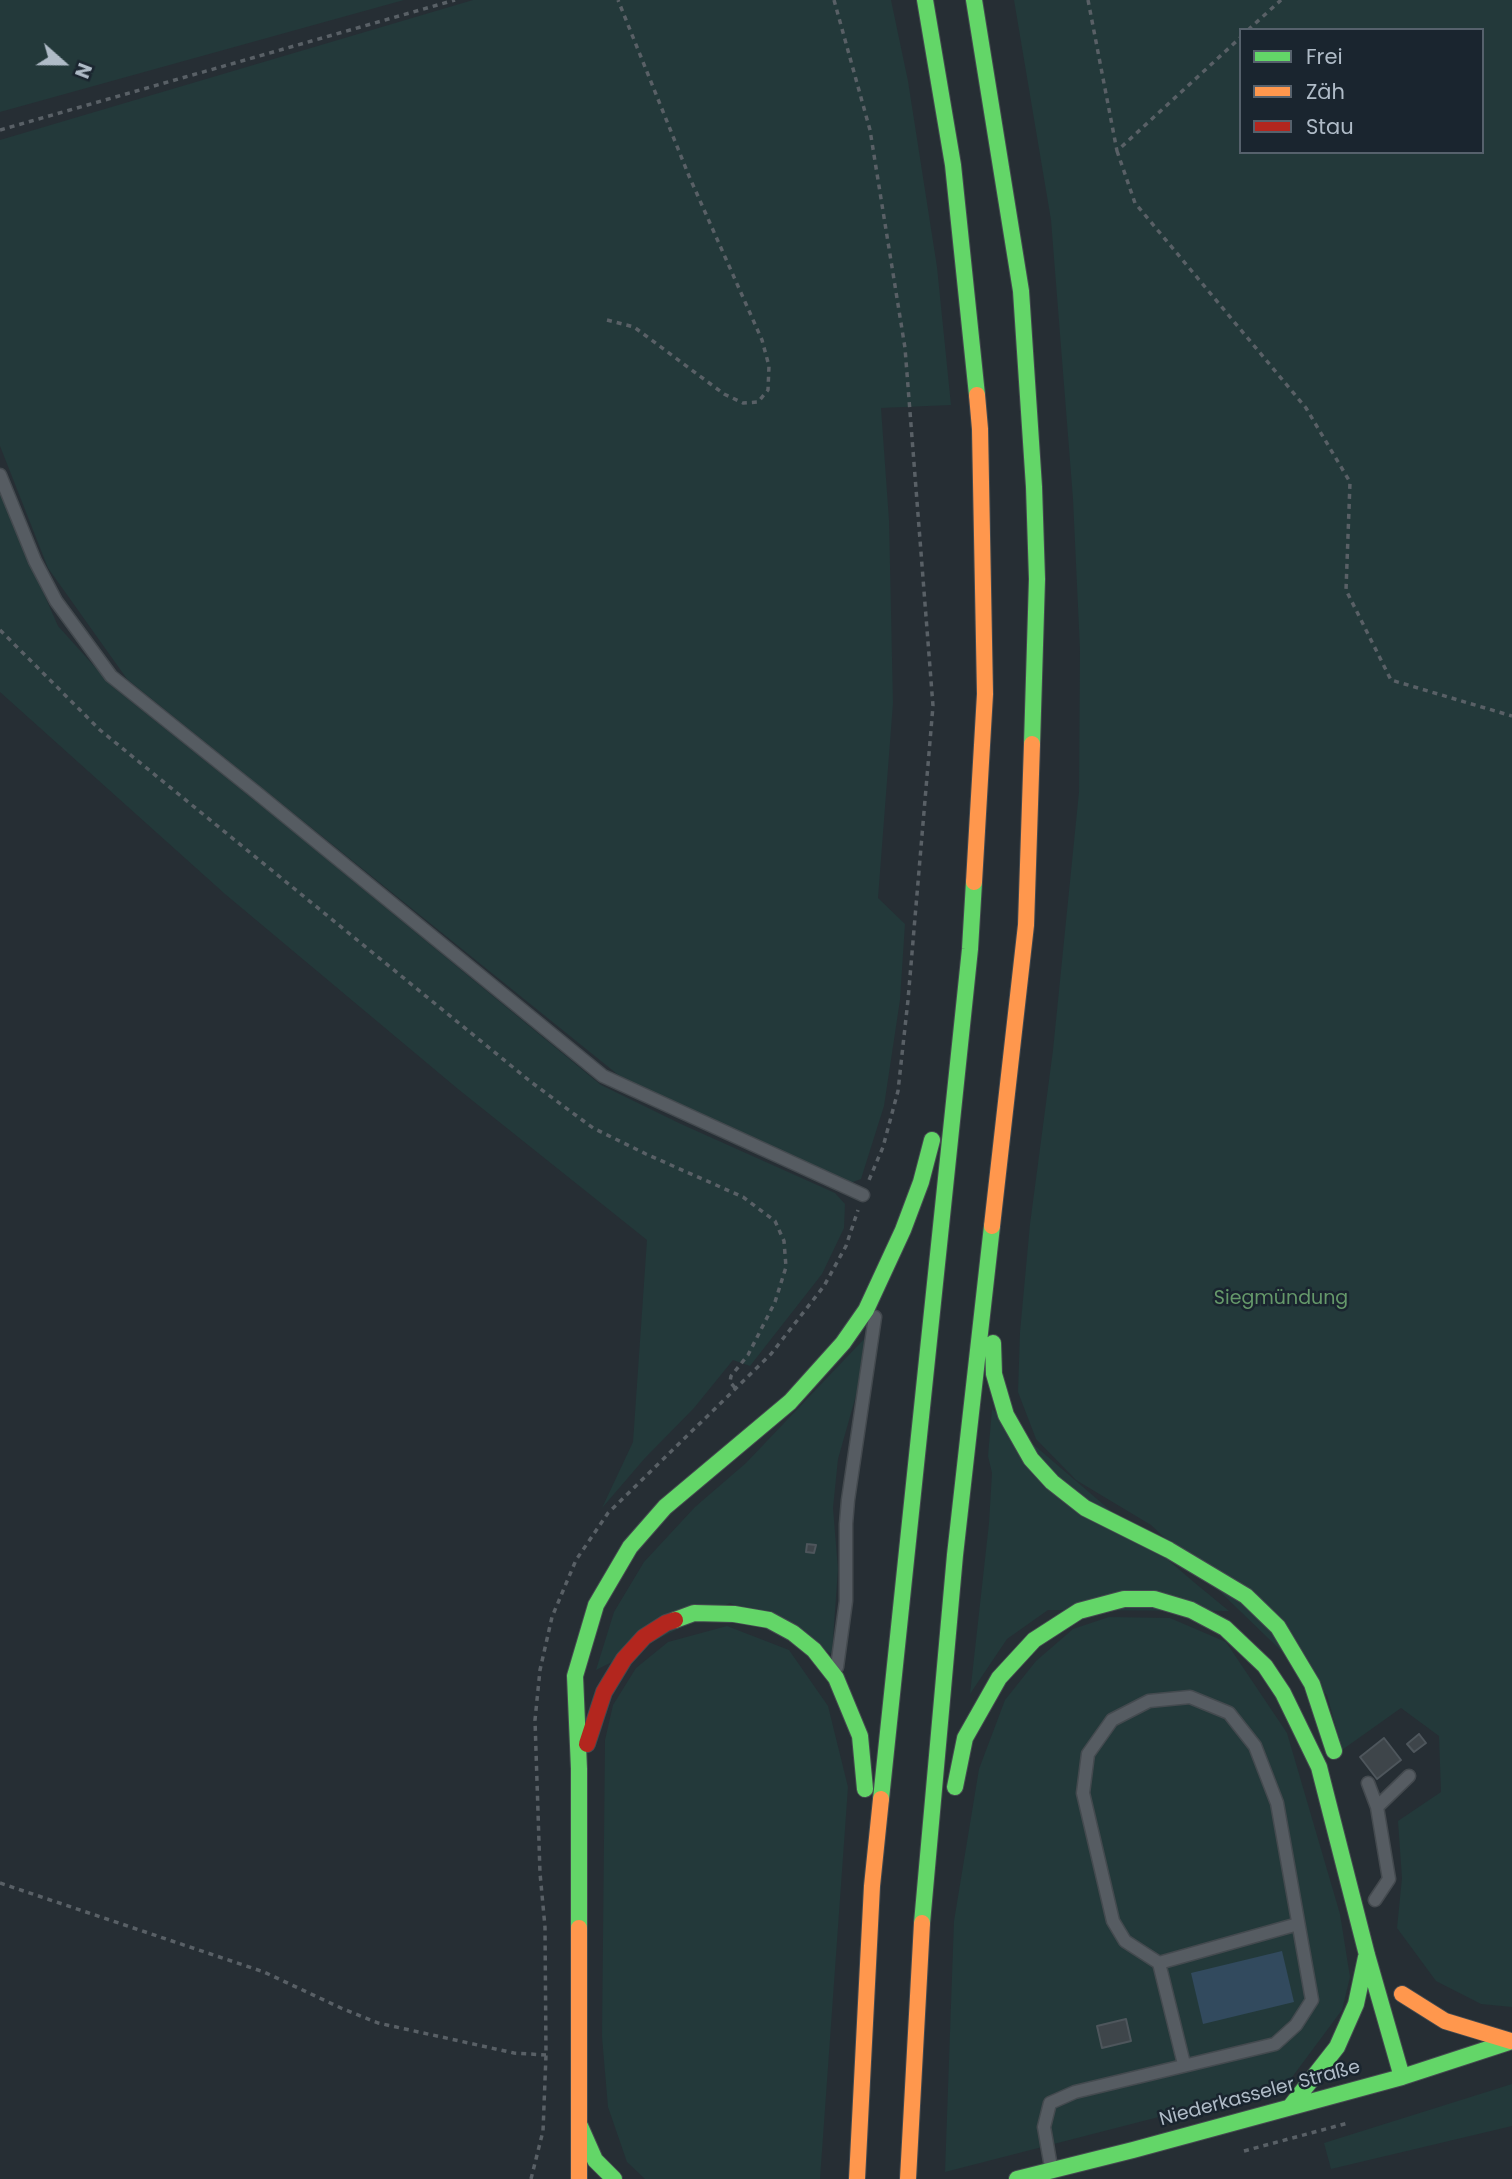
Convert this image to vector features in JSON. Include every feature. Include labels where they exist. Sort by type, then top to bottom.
[{"type":"main road","points":[[857,2179],[872,1886],[970,949],[985,694],[980,429],[953,165],[925,0]]},
{"type":"main road","points":[[908,2174],[919,1957],[954,1569],[1026,925],[1037,579],[1034,487],[1021,291],[974,0]]},
{"type":"main road","points":[[579,2179],[579,1769],[575,1676],[596,1605],[630,1547],[665,1507],[790,1402],[843,1343],[866,1310],[903,1230],[921,1182],[937,1121],[970,949]]},
{"type":"main road","points":[[992,1229],[994,1374],[1006,1415],[1031,1459],[1052,1482],[1085,1508],[1168,1550],[1246,1596],[1278,1627],[1312,1684],[1339,1769]]},
{"type":"main road","points":[[919,1957],[965,1738],[999,1678],[1034,1640],[1079,1611],[1124,1599],[1154,1599],[1191,1610],[1225,1628],[1265,1666],[1299,1723],[1319,1767],[1367,1955],[1402,2077]]},
{"type":"main road","points":[[579,1769],[604,1692],[624,1659],[644,1637],[666,1623],[694,1613],[734,1614],[769,1620],[793,1633],[814,1650],[836,1678],[860,1736],[872,1886]]},
{"type":"main road","points":[[1367,1874],[1376,1907]]},
{"type":"main road","points":[[1290,2107],[1337,2047],[1356,2004],[1367,1955]]},
{"type":"main road","points":[[1409,2019],[1400,1987],[1446,2021],[1511,2041]]},
{"type":"main road","name":"Niederkasseler Straße","points":[[1017,2179],[1402,2077],[1422,2063],[1511,2041]]},
{"type":"main road","points":[[563,2157],[579,2124]]},
{"type":"main road","points":[[579,2124],[595,2160],[614,2179]]},
{"type":"lane","points":[[0,475],[35,561],[56,601],[111,676],[603,1076],[863,1195]]},
{"type":"lane","points":[[836,1678],[846,1601],[848,1500],[880,1282]]},
{"type":"lane","points":[[1052,2170],[1044,2127],[1050,2103],[1075,2092],[1275,2044],[1296,2025],[1312,2000],[1277,1803],[1255,1746],[1229,1713],[1190,1697],[1149,1701],[1112,1720],[1088,1754],[1083,1793],[1113,1921],[1125,1941],[1159,1963],[1184,2064]]},
{"type":"lane","points":[[1377,1807],[1409,1776]]},
{"type":"lane","points":[[1368,1783],[1377,1807],[1389,1879],[1376,1907]]},
{"type":"lane","points":[[1159,1963],[1298,1924]]},
{"type":"path","points":[[0,130],[455,0]]},
{"type":"path","points":[[607,320],[634,327],[724,394],[743,403],[758,402],[768,390],[769,366],[762,340],[689,176],[618,0]]},
{"type":"path","points":[[834,0],[870,130],[905,348],[933,706],[898,1091],[883,1147],[863,1195]]},
{"type":"path","points":[[1088,0],[1117,151],[1135,203],[1306,408],[1350,482],[1346,590],[1391,680],[1512,716]]},
{"type":"path","points":[[1250,28],[1281,0]]},
{"type":"path","points":[[1117,151],[1239,39]]},
{"type":"path","points":[[0,630],[100,730],[531,1082],[593,1128],[743,1197],[775,1221],[784,1241],[786,1267],[775,1302],[748,1354],[732,1376],[730,1382],[736,1389]]},
{"type":"path","points":[[0,1882],[264,1972],[378,2022],[514,2053],[545,2055]]},
{"type":"green space","points":[[0,0],[404,0],[0,112]]},
{"type":"green space","points":[[473,0],[891,0],[908,81],[937,267],[951,405],[881,408],[889,520],[893,703],[878,898],[905,924],[900,1000],[884,1106],[861,1179],[850,1183],[627,1082],[127,679],[48,568],[0,446],[0,140]]},
{"type":"green space","name":"Siegmündung","points":[[1014,0],[1512,0],[1512,2007],[1481,2004],[1436,1981],[1397,1928],[1402,1878],[1398,1821],[1441,1792],[1439,1736],[1401,1708],[1342,1750],[1327,1695],[1151,1525],[1076,1480],[1036,1439],[1018,1392],[1020,1332],[1030,1224],[1053,1050],[1079,792],[1080,650],[1073,499],[1051,220]]},
{"type":"green space","points":[[0,494],[58,626],[113,687],[601,1085],[835,1193],[845,1204],[844,1228],[822,1274],[750,1366],[733,1360],[694,1408],[645,1458],[602,1508],[633,1442],[647,1240],[458,1089],[225,894],[0,692]]},
{"type":"green space","points":[[865,1338],[857,1392],[838,1459],[833,1508],[838,1569],[832,1654],[730,1603],[596,1670],[614,1612],[644,1562],[695,1507],[746,1463]]},
{"type":"green space","points":[[992,1409],[1229,1611],[1048,1610],[1007,1639],[970,1694],[989,1523],[992,1473],[988,1456]]},
{"type":"green space","points":[[1109,1617],[1170,1618],[1226,1642],[1287,1733],[1340,1914],[1350,1977],[1342,2010],[1287,2084],[945,2172],[954,1921],[979,1769],[1005,1700],[1036,1661],[1073,1629]]},
{"type":"green space","points":[[727,1626],[789,1650],[828,1706],[848,1787],[820,2179],[645,2179],[627,2162],[608,2107],[602,2037],[605,1740],[613,1705],[636,1668],[668,1642]]},
{"type":"green space","points":[[1512,2084],[1512,2126],[1331,2169],[1324,2143]]},
{"type":"water","points":[[1282,1951],[1294,2002],[1203,2024],[1191,1973]]},
{"type":"building","points":[[807,1544],[816,1545],[814,1553],[806,1552]]},
{"type":"building","points":[[1419,1734],[1426,1743],[1414,1752],[1407,1744]]},
{"type":"building","points":[[1384,1738],[1401,1760],[1377,1779],[1360,1757]]},
{"type":"building","points":[[1126,2019],[1131,2041],[1102,2048],[1097,2026]]},
{"type":"traffic: fast","points":[[925,0],[953,165],[977,395]]},
{"type":"traffic: fast","points":[[974,0],[1021,291],[1034,487],[1037,579],[1032,744]]},
{"type":"traffic: fast","points":[[881,1799],[970,949],[974,882]]},
{"type":"traffic: fast","points":[[579,1928],[579,1769],[575,1676],[596,1605],[630,1547],[665,1507],[790,1402],[843,1343],[866,1310],[903,1230],[921,1182],[932,1140]]},
{"type":"traffic: fast","points":[[922,1923],[955,1555],[992,1226]]},
{"type":"traffic: fast","points":[[993,1343],[994,1374],[1006,1415],[1031,1459],[1052,1482],[1085,1508],[1169,1550],[1246,1596],[1278,1627],[1312,1684],[1334,1751]]},
{"type":"traffic: fast","points":[[955,1787],[965,1738],[999,1678],[1034,1640],[1079,1611],[1124,1599],[1154,1599],[1191,1610],[1225,1628],[1265,1666],[1283,1693],[1319,1767],[1367,1955],[1402,2077]]},
{"type":"traffic: fast","points":[[675,1620],[694,1613],[734,1614],[769,1620],[793,1633],[814,1650],[836,1678],[860,1736],[865,1789]]},
{"type":"traffic: fast","points":[[1290,2107],[1337,2047],[1356,2004],[1366,1957]]},
{"type":"traffic: fast","points":[[1017,2179],[1402,2077],[1512,2041]]},
{"type":"traffic: fast","points":[[580,2126],[595,2160],[614,2179]]},
{"type":"traffic: slow","points":[[974,882],[985,694],[977,395]]},
{"type":"traffic: slow","points":[[992,1226],[1026,925],[1032,744]]},
{"type":"traffic: slow","points":[[857,2179],[872,1886],[881,1799]]},
{"type":"traffic: slow","points":[[908,2179],[922,1923]]},
{"type":"traffic: slow","points":[[579,1928],[579,2179]]},
{"type":"traffic: slow","points":[[1402,1994],[1445,2021],[1511,2041]]},
{"type":"traffic: jam","points":[[587,1744],[604,1692],[624,1659],[644,1637],[675,1620]]}]
